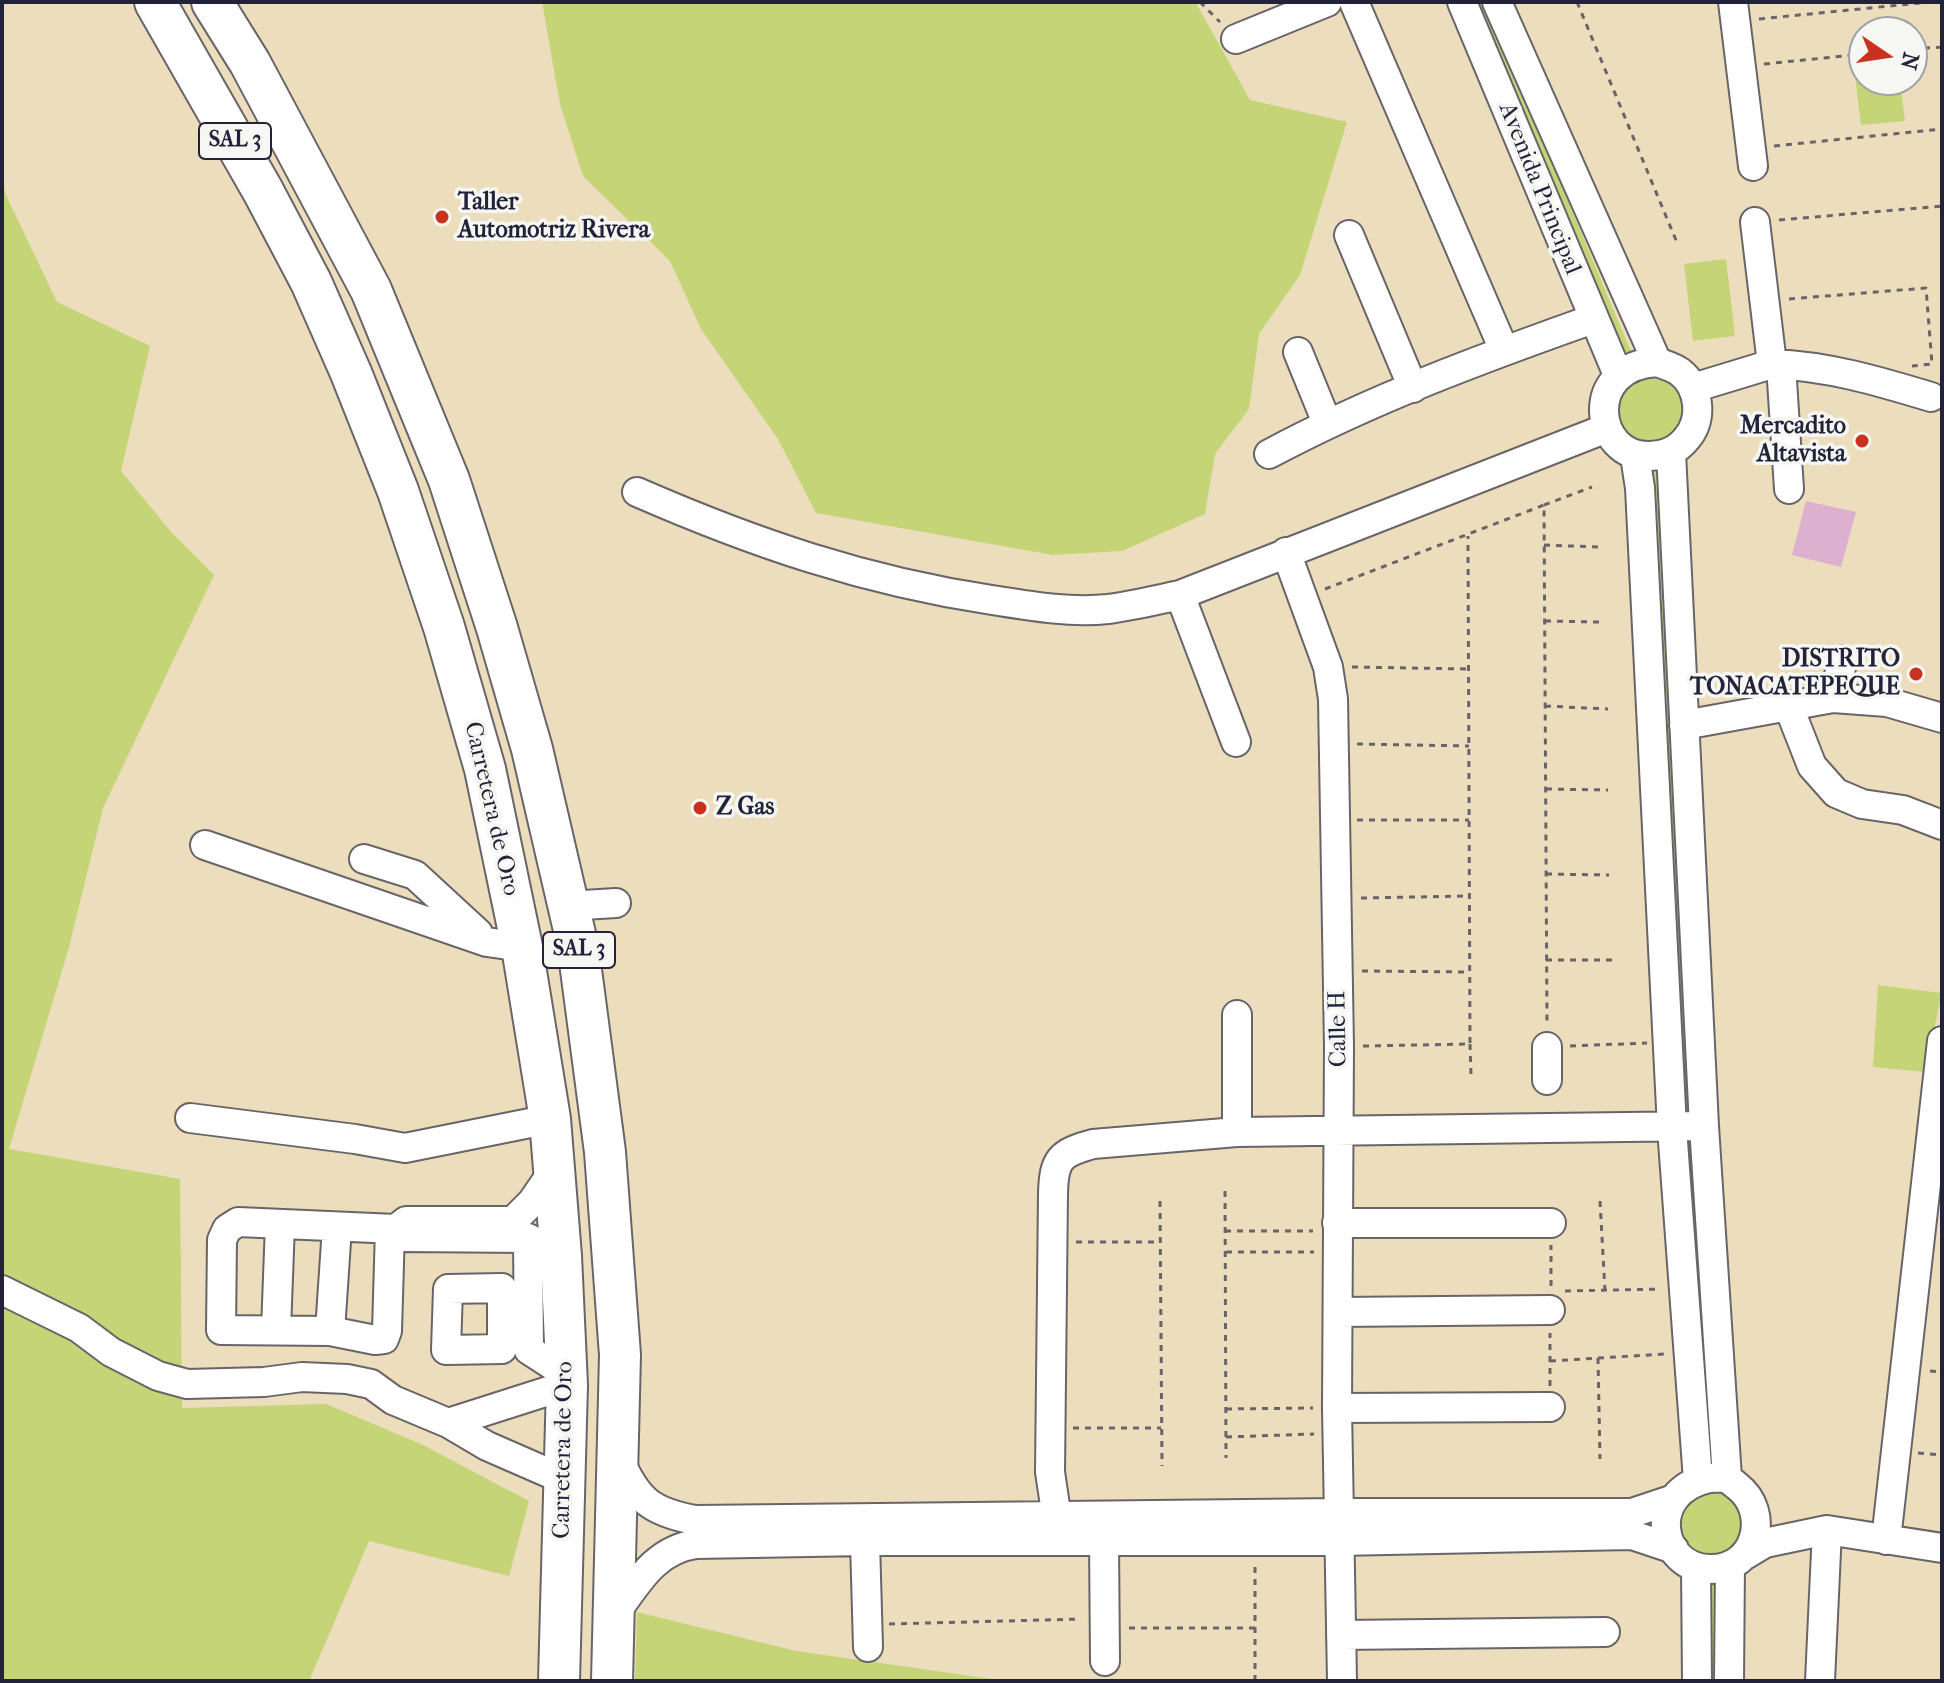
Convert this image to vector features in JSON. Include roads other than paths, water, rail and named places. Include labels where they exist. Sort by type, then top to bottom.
[{"type":"highway","name":"Carretera de Oro","points":[[155,2],[263,191],[311,282],[351,373],[398,491],[444,627],[485,769],[505,945],[550,1119],[554,1170],[537,1273],[567,1379],[559,1681]]},
{"type":"highway","name":"SAL 3","points":[[212,2],[250,63],[353,255],[396,350],[449,480],[532,749],[578,947],[605,1152],[620,1355],[612,1681]]},
{"type":"highway","points":[[311,282],[330,285],[340,282],[350,269],[353,255]]},
{"type":"highway","points":[[351,373],[355,351],[364,343],[378,342],[396,350]]},
{"type":"street","points":[[1236,39],[1327,2]]},
{"type":"street","points":[[1354,2],[1504,350]]},
{"type":"street","name":"Avenida Principal","points":[[1462,2],[1618,375]]},
{"type":"street","name":"Avenida Principal","points":[[1497,2],[1657,362]]},
{"type":"street","points":[[1734,12],[1752,157]]},
{"type":"street","points":[[1755,222],[1777,364],[1789,489]]},
{"type":"street","points":[[1349,235],[1413,388]]},
{"type":"street","points":[[1269,454],[1327,423],[1504,350],[1593,319]]},
{"type":"street","points":[[1298,352],[1327,423]]},
{"type":"street","points":[[1635,456],[1666,455],[1685,441],[1696,421],[1693,388],[1678,370],[1657,362],[1630,366],[1618,375],[1604,405],[1607,428],[1635,456],[1640,488],[1672,1128],[1698,1480]]},
{"type":"street","points":[[1693,388],[1777,364],[1853,374],[1931,397]]},
{"type":"street","points":[[637,492],[795,555],[923,590],[1053,609],[1107,609],[1180,595],[1607,428]]},
{"type":"street","points":[[1671,452],[1704,1126],[1727,1478]]},
{"type":"street","name":"Calle H","points":[[1286,552],[1328,667],[1333,699],[1339,1046],[1337,1421],[1342,1681]]},
{"type":"street","points":[[1180,595],[1236,742]]},
{"type":"street","points":[[1833,698],[1843,660]]},
{"type":"street","points":[[1684,725],[1833,698],[1887,702],[1942,718]]},
{"type":"street","points":[[1788,705],[1812,766],[1836,793],[1862,804],[1903,810],[1942,825]]},
{"type":"street","points":[[205,845],[505,945]]},
{"type":"street","points":[[364,859],[415,875],[505,945]]},
{"type":"street","points":[[567,906],[616,903]]},
{"type":"street","points":[[1237,1015],[1237,1132]]},
{"type":"street","points":[[1886,1540],[1942,1041]]},
{"type":"street","points":[[1547,1047],[1547,1080]]},
{"type":"street","points":[[190,1118],[405,1148],[550,1119]]},
{"type":"street","points":[[1059,1529],[1050,1472],[1050,1428],[1054,1172],[1060,1158],[1093,1144],[1237,1132],[1704,1126]]},
{"type":"street","points":[[399,1229],[384,1339],[330,1331],[214,1330],[222,1240],[227,1229],[238,1222],[399,1229],[513,1221],[532,1202],[554,1170]]},
{"type":"street","points":[[1338,1235],[1551,1223]]},
{"type":"street","points":[[276,1330],[280,1224]]},
{"type":"street","points":[[330,1331],[337,1227]]},
{"type":"street","points":[[399,1229],[537,1273]]},
{"type":"street","points":[[516,1350],[537,1273]]},
{"type":"street","points":[[537,1273],[448,1289],[446,1350],[516,1350],[567,1379]]},
{"type":"street","points":[[2,1290],[79,1328],[111,1352],[158,1376],[187,1384],[264,1382],[302,1377],[347,1379],[371,1384],[393,1400],[565,1480]]},
{"type":"street","points":[[1338,1312],[1557,1301]]},
{"type":"street","points":[[448,1423],[567,1379]]},
{"type":"street","points":[[1337,1421],[1550,1407]]},
{"type":"street","points":[[619,1459],[630,1485],[647,1505],[670,1516],[695,1520],[1059,1529],[1338,1527],[1632,1535],[1674,1549]]},
{"type":"street","points":[[614,1615],[650,1564],[680,1546],[696,1544],[865,1541],[1059,1529],[1104,1541],[1255,1540],[1338,1527],[1632,1513],[1671,1500],[1683,1487],[1698,1480],[1727,1478],[1771,1517],[1815,1532],[1942,1548]]},
{"type":"street","points":[[1671,1500],[1666,1522],[1674,1549],[1683,1560],[1709,1570],[1738,1560],[1765,1543],[1815,1532]]},
{"type":"street","points":[[1729,1681],[1738,1560],[1757,1530],[1753,1504]]},
{"type":"street","points":[[1815,1532],[1820,1681]]},
{"type":"street","points":[[865,1541],[867,1636]]},
{"type":"street","points":[[1104,1541],[1105,1661]]},
{"type":"street","points":[[1696,1567],[1697,1681]]},
{"type":"street","points":[[1341,1635],[1605,1632]]},
{"type":"place","name":"Taller Automotriz Rivera","points":[[442,217]]},
{"type":"place","name":"Mercadito Altavista","points":[[1862,441]]},
{"type":"place","name":"DISTRITO TONACATEPEQUE","points":[[1916,674]]},
{"type":"place","name":"Z Gas","points":[[700,808]]}]
